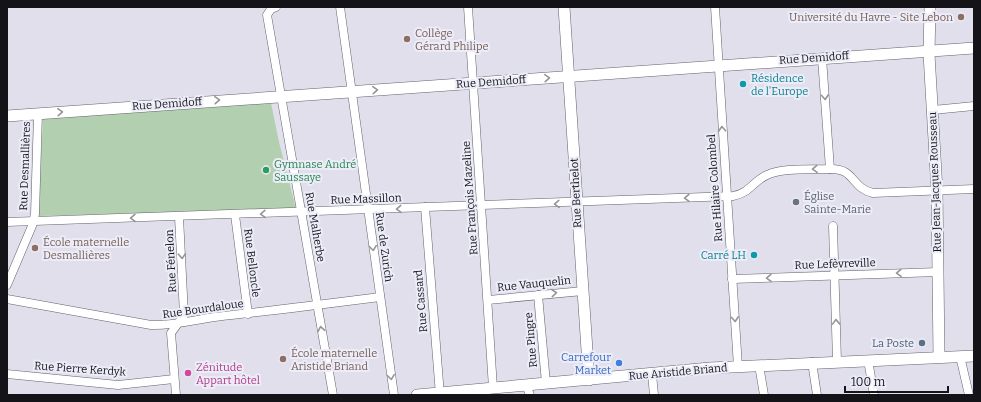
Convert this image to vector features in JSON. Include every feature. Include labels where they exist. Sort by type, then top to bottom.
[{"type":"street","name":"Rue Malherbe","points":[[276,7],[271,9],[267,15],[333,395]]},
{"type":"street","name":"Rue de Zurich","points":[[340,7],[394,395]]},
{"type":"street","name":"Rue François Mazeline","points":[[468,7],[493,388]]},
{"type":"street","name":"Rue Berthelot","points":[[564,7],[589,380]]},
{"type":"street","name":"Rue Hilaire Colombel","points":[[715,7],[738,367]]},
{"type":"street","name":"Rue Jean-Jacques Rousseau","points":[[930,7],[929,51],[937,191],[939,357]]},
{"type":"street","name":"Rue Demidoff","points":[[7,116],[719,64],[974,48]]},
{"type":"street","points":[[822,58],[830,169]]},
{"type":"street","points":[[933,110],[974,106]]},
{"type":"street","name":"Rue Desmallières","points":[[7,285],[33,221],[38,114]]},
{"type":"street","name":"Rue Massillon","points":[[7,222],[235,215],[726,196],[743,194],[766,175],[777,171],[830,169],[838,169],[848,173],[860,188],[873,193],[937,191]]},
{"type":"street","points":[[937,191],[974,189]]},
{"type":"street","name":"Rue Cassard","points":[[425,207],[440,394]]},
{"type":"street","name":"Rue Belloncle","points":[[235,215],[248,314]]},
{"type":"street","name":"Rue Fénelon","points":[[176,395],[171,333],[184,315],[179,217]]},
{"type":"street","points":[[833,226],[837,361]]},
{"type":"street","name":"Rue Lefèvreville","points":[[732,279],[938,272]]},
{"type":"street","name":"Rue Vauquelin","points":[[488,300],[583,291]]},
{"type":"street","name":"Rue Pingre","points":[[538,295],[546,383]]},
{"type":"street","name":"Rue Bourdaloue","points":[[7,299],[151,325],[177,324],[191,320],[318,306],[380,297]]},
{"type":"street","points":[[960,356],[969,395]]},
{"type":"street","name":"Rue Aristide Briand","points":[[417,395],[493,388],[528,390],[546,383],[759,365],[974,356]]},
{"type":"street","points":[[868,360],[874,395]]},
{"type":"street","points":[[812,362],[817,395]]},
{"type":"street","points":[[759,365],[764,395]]},
{"type":"street","name":"Rue Pierre Kerdyk","points":[[7,374],[118,385],[174,379]]},
{"type":"street","points":[[652,374],[654,395]]},
{"type":"green space","points":[[271,103],[296,209],[38,216],[43,117]]},
{"type":"place","name":"Université du Havre - Site Lebon","points":[[961,17]]},
{"type":"place","name":"Collège Gérard Philipe","points":[[407,39]]},
{"type":"place","name":"Résidence de l'Europe","points":[[743,84]]},
{"type":"place","name":"Gymnase André Saussaye","points":[[266,170]]},
{"type":"place","name":"Église Sainte-Marie","points":[[796,202]]},
{"type":"place","name":"École maternelle Desmallières","points":[[35,248]]},
{"type":"place","name":"Carré LH","points":[[754,255]]},
{"type":"place","name":"La Poste","points":[[922,343]]},
{"type":"place","name":"École maternelle Aristide Briand","points":[[283,359]]},
{"type":"place","name":"Carrefour Market","points":[[619,363]]},
{"type":"place","name":"Zénitude Appart hôtel","points":[[188,373]]}]
